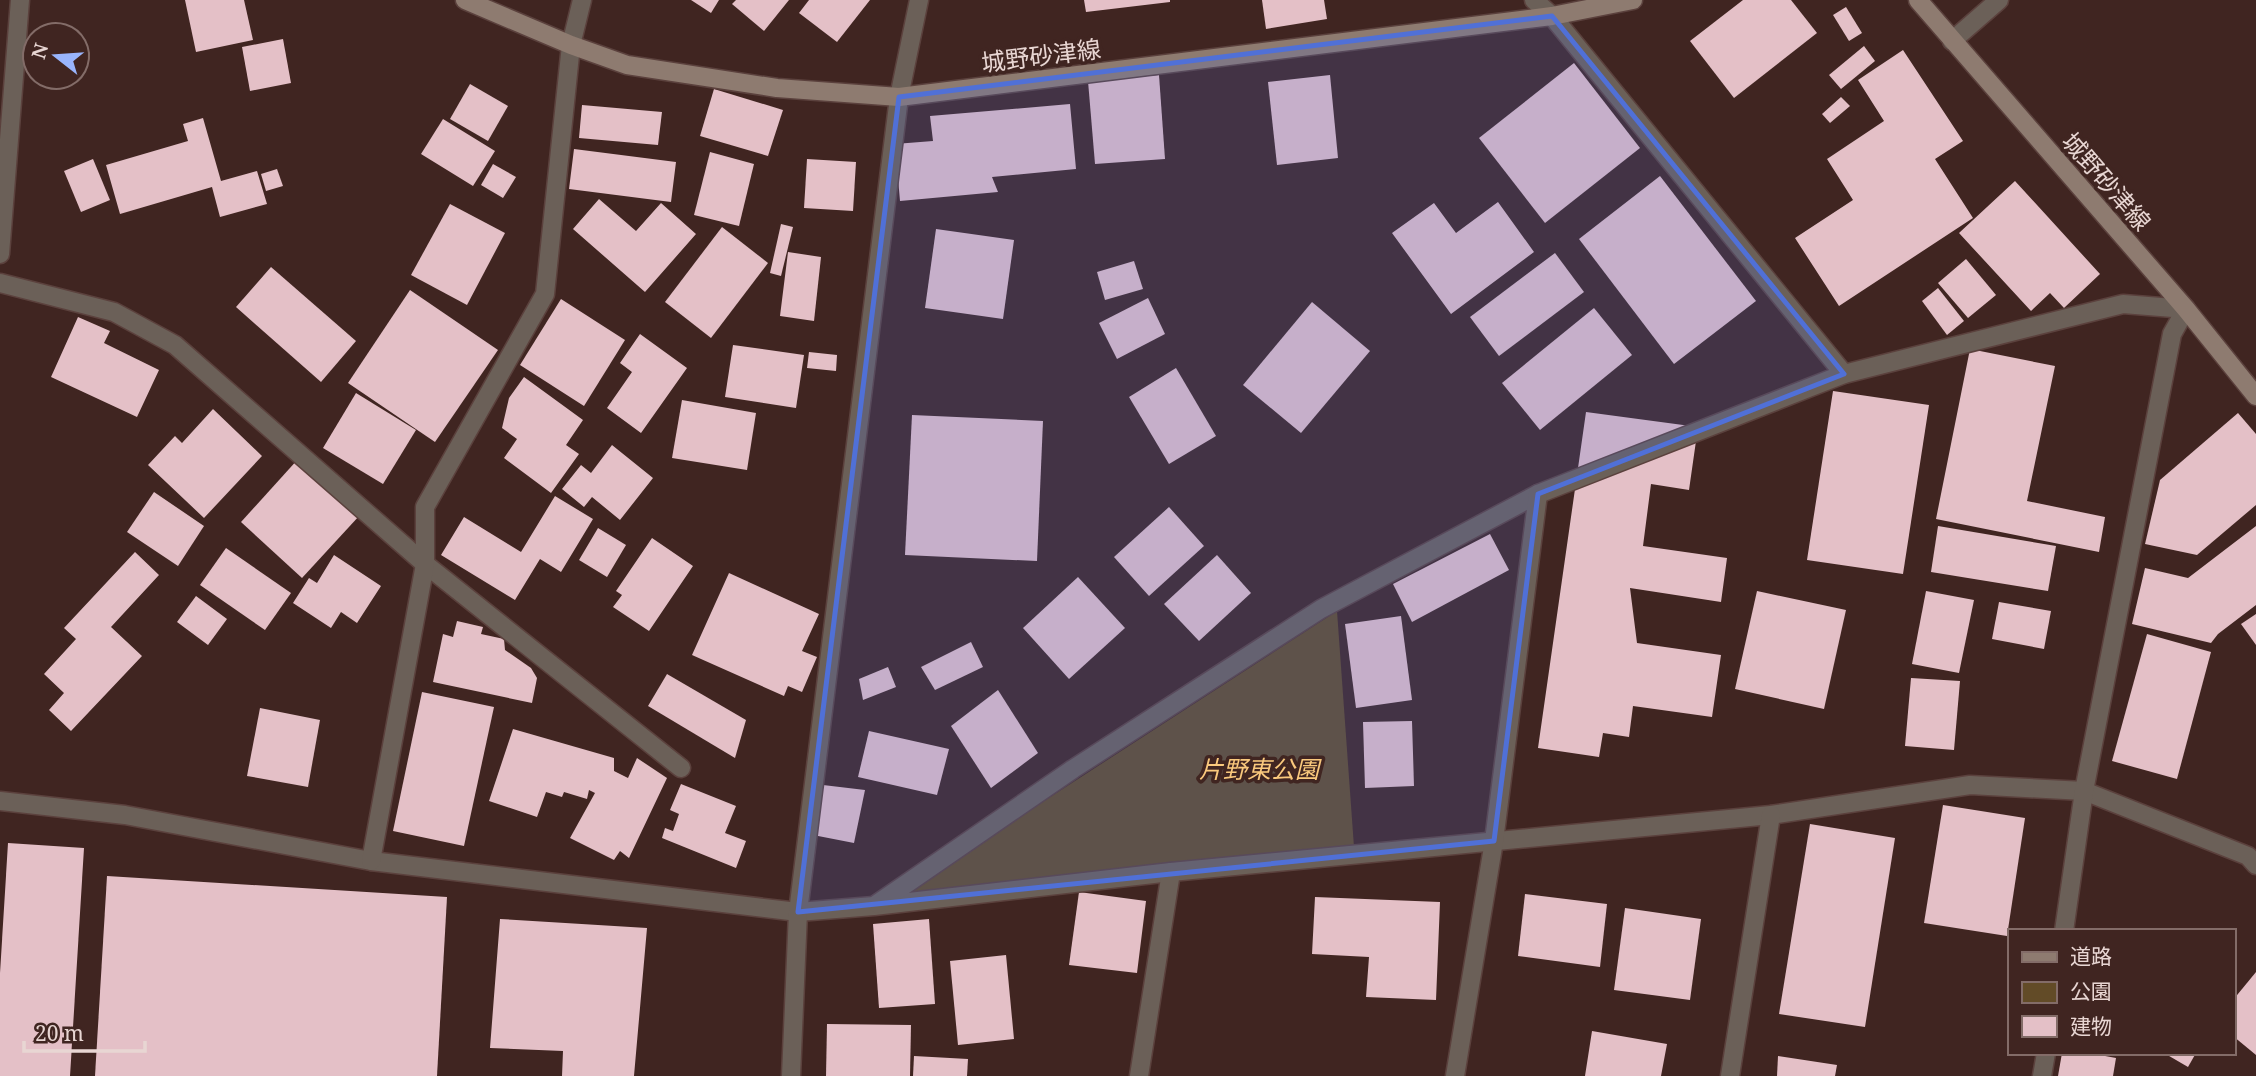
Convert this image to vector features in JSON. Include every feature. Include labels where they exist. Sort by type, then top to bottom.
[{"type":"main road","name":"城野砂津線","points":[[465,0],[571,45],[627,65],[777,88],[899,97],[1552,16],[1633,0]]},
{"type":"main road","name":"城野砂津線","points":[[1918,0],[2186,309],[2256,396]]},
{"type":"street","points":[[0,254],[20,0]]},
{"type":"street","points":[[371,861],[425,564],[425,507],[545,294],[571,45],[582,0]]},
{"type":"street","points":[[791,1076],[798,912],[899,97],[919,0]]},
{"type":"street","points":[[1534,0],[1552,16],[1844,374]]},
{"type":"street","points":[[1952,40],[1999,0]]},
{"type":"street","points":[[0,283],[114,312],[175,345],[425,564],[681,768]]},
{"type":"street","points":[[874,906],[1073,769],[1321,609],[1538,494],[1844,374],[2123,304],[2186,309],[2172,334],[2084,791],[2064,929]]},
{"type":"street","points":[[1454,1076],[1494,841],[1538,494]]},
{"type":"street","points":[[0,801],[125,815],[371,861],[798,912],[874,906],[1171,872],[1771,815],[1970,785],[2084,791],[2248,856],[2256,865]]},
{"type":"street","points":[[1730,1076],[1771,815]]},
{"type":"street","points":[[1139,1076],[1171,872]]},
{"type":"street","points":[[2042,1076],[2046,1055]]},
{"type":"highlighted area","points":[[1552,16],[1844,374],[1538,494],[1494,841],[798,912],[899,97]]},
{"type":"green space","name":"片野東公園","points":[[1337,611],[1354,847],[893,899]]},
{"type":"building","points":[[185,0],[244,0],[253,40],[196,52]]},
{"type":"building","points":[[691,0],[719,0],[711,13]]},
{"type":"building","points":[[736,0],[789,0],[764,31],[732,4]]},
{"type":"building","points":[[809,0],[870,0],[837,42],[799,13]]},
{"type":"building","points":[[1084,0],[1170,0],[1170,2],[1086,12]]},
{"type":"building","points":[[1262,0],[1324,0],[1327,19],[1266,29]]},
{"type":"building","points":[[1743,0],[1791,0],[1817,33],[1734,98],[1690,41]]},
{"type":"building","points":[[1846,7],[1862,33],[1849,41],[1833,15]]},
{"type":"building","points":[[283,39],[291,83],[250,91],[242,47]]},
{"type":"building","points":[[1864,46],[1875,61],[1841,89],[1829,75]]},
{"type":"building","points":[[1903,50],[1963,141],[1935,159],[1973,218],[1839,306],[1795,238],[1853,200],[1827,159],[1884,121],[1858,80]]},
{"type":"building","points":[[1574,63],[1640,148],[1545,223],[1479,138]]},
{"type":"building","points":[[1159,75],[1165,159],[1095,164],[1088,81]]},
{"type":"building","points":[[1330,75],[1338,158],[1277,165],[1268,82]]},
{"type":"building","points":[[470,84],[508,106],[488,141],[450,119]]},
{"type":"building","points":[[714,89],[783,110],[768,156],[700,136]]},
{"type":"building","points":[[1841,97],[1850,106],[1830,123],[1822,114]]},
{"type":"building","points":[[1070,104],[1076,169],[992,177],[998,192],[900,201],[895,144],[933,141],[930,116]]},
{"type":"building","points":[[582,105],[662,112],[658,145],[579,138]]},
{"type":"building","points":[[203,118],[221,181],[257,171],[267,204],[220,217],[212,187],[120,214],[106,165],[188,141],[183,124]]},
{"type":"building","points":[[443,119],[495,151],[473,186],[421,154]]},
{"type":"building","points":[[574,149],[676,162],[671,202],[569,189]]},
{"type":"building","points":[[710,152],[754,164],[739,226],[694,215]]},
{"type":"building","points":[[93,159],[110,200],[81,212],[64,171]]},
{"type":"building","points":[[807,159],[856,162],[853,211],[804,208]]},
{"type":"building","points":[[493,164],[516,177],[503,198],[481,185]]},
{"type":"building","points":[[277,169],[283,186],[266,191],[261,174]]},
{"type":"building","points":[[1660,176],[1756,301],[1674,364],[1579,239]]},
{"type":"building","points":[[2015,181],[2100,274],[2064,308],[2050,293],[2031,311],[1959,233]]},
{"type":"building","points":[[599,199],[636,231],[661,203],[696,234],[645,292],[573,229]]},
{"type":"building","points":[[1498,202],[1534,252],[1451,314],[1392,233],[1434,203],[1456,233]]},
{"type":"building","points":[[450,204],[505,233],[467,305],[411,275]]},
{"type":"building","points":[[781,224],[793,227],[781,276],[770,273]]},
{"type":"building","points":[[722,227],[768,263],[711,338],[665,302]]},
{"type":"building","points":[[936,229],[1014,240],[1003,319],[925,308]]},
{"type":"building","points":[[788,252],[821,257],[814,321],[780,316]]},
{"type":"building","points":[[1555,253],[1584,292],[1499,356],[1470,317]]},
{"type":"building","points":[[1966,259],[1996,295],[1968,318],[1938,283]]},
{"type":"building","points":[[1134,261],[1143,289],[1105,300],[1097,272]]},
{"type":"building","points":[[271,267],[356,341],[321,382],[236,307]]},
{"type":"building","points":[[1938,288],[1964,321],[1947,335],[1922,301]]},
{"type":"building","points":[[410,290],[498,350],[435,442],[348,383]]},
{"type":"building","points":[[1148,298],[1165,334],[1117,359],[1099,323]]},
{"type":"building","points":[[561,299],[625,340],[584,406],[520,365]]},
{"type":"building","points":[[1312,302],[1370,351],[1301,433],[1243,385]]},
{"type":"building","points":[[1594,308],[1632,355],[1540,430],[1502,383]]},
{"type":"building","points":[[78,317],[110,331],[104,343],[159,370],[137,417],[51,377]]},
{"type":"building","points":[[640,334],[687,368],[641,433],[607,408],[632,372],[620,363]]},
{"type":"building","points":[[733,345],[804,355],[796,408],[725,397]]},
{"type":"building","points":[[1970,349],[2055,366],[2027,501],[2105,517],[2099,552],[1936,519]]},
{"type":"building","points":[[809,352],[837,355],[836,371],[807,368]]},
{"type":"building","points":[[1176,368],[1216,436],[1169,464],[1129,397]]},
{"type":"building","points":[[524,377],[583,420],[566,445],[579,454],[551,493],[504,458],[517,439],[502,428],[509,398]]},
{"type":"building","points":[[1833,391],[1929,405],[1903,574],[1807,560]]},
{"type":"building","points":[[356,393],[416,430],[383,484],[323,448]]},
{"type":"building","points":[[682,400],[756,413],[747,470],[672,458]]},
{"type":"building","points":[[213,409],[262,456],[204,518],[148,465],[175,436],[182,443]]},
{"type":"building","points":[[1586,412],[1698,427],[1689,490],[1651,484],[1643,546],[1727,558],[1721,602],[1630,588],[1637,643],[1721,655],[1712,717],[1633,706],[1629,737],[1603,733],[1599,757],[1538,748]]},
{"type":"building","points":[[2238,413],[2256,434],[2256,505],[2197,555],[2145,544],[2160,480]]},
{"type":"building","points":[[912,415],[1043,421],[1037,561],[905,555]]},
{"type":"building","points":[[612,445],[653,478],[620,520],[592,497],[584,507],[562,489],[581,465],[591,473]]},
{"type":"building","points":[[299,458],[360,515],[302,578],[241,522]]},
{"type":"building","points":[[154,492],[204,526],[178,566],[127,532]]},
{"type":"building","points":[[555,496],[593,519],[561,572],[540,559],[515,600],[441,555],[464,517],[521,552]]},
{"type":"building","points":[[1169,507],[1204,546],[1149,596],[1114,557]]},
{"type":"building","points":[[1938,526],[2056,546],[2048,591],[1931,572]]},
{"type":"building","points":[[2256,526],[2256,605],[2218,634],[2211,643],[2132,624],[2145,568],[2188,578]]},
{"type":"building","points":[[598,528],[626,545],[607,577],[579,560]]},
{"type":"building","points":[[1490,534],[1509,570],[1412,622],[1393,584]]},
{"type":"building","points":[[652,538],[693,566],[649,631],[613,607],[622,595],[616,591]]},
{"type":"building","points":[[226,548],[291,593],[265,630],[200,585]]},
{"type":"building","points":[[135,552],[159,575],[111,627],[142,656],[71,731],[49,710],[64,693],[44,674],[76,639],[64,628]]},
{"type":"building","points":[[334,555],[381,586],[357,623],[341,612],[331,628],[293,603],[309,578],[317,583]]},
{"type":"building","points":[[1217,555],[1251,593],[1199,641],[1164,604]]},
{"type":"building","points":[[729,573],[819,614],[802,651],[817,657],[802,692],[788,686],[784,696],[692,655]]},
{"type":"building","points":[[1078,577],[1125,628],[1069,679],[1023,628]]},
{"type":"building","points":[[1757,591],[1846,610],[1824,709],[1735,689]]},
{"type":"building","points":[[1926,591],[1974,600],[1959,673],[1912,664]]},
{"type":"building","points":[[196,596],[227,619],[208,645],[177,622]]},
{"type":"building","points":[[1999,602],[2051,611],[2044,649],[1992,639]]},
{"type":"building","points":[[2256,614],[2256,645],[2241,624]]},
{"type":"building","points":[[1401,616],[1412,700],[1356,708],[1345,624]]},
{"type":"building","points":[[457,621],[483,627],[481,634],[504,639],[505,650],[531,668],[537,678],[532,703],[433,682],[443,634],[453,637]]},
{"type":"building","points":[[2147,634],[2211,652],[2177,779],[2112,761]]},
{"type":"building","points":[[971,642],[983,667],[935,690],[921,667]]},
{"type":"building","points":[[888,667],[896,687],[863,700],[859,679]]},
{"type":"building","points":[[667,674],[746,720],[735,758],[648,706]]},
{"type":"building","points":[[1911,678],[1960,681],[1954,750],[1905,746]]},
{"type":"building","points":[[998,690],[1038,753],[991,788],[951,726]]},
{"type":"building","points":[[422,692],[494,707],[464,846],[393,831]]},
{"type":"building","points":[[260,708],[320,720],[308,787],[247,776]]},
{"type":"building","points":[[1412,721],[1414,786],[1365,788],[1363,722]]},
{"type":"building","points":[[513,729],[614,758],[614,771],[628,778],[637,758],[667,778],[629,858],[620,851],[614,860],[570,838],[595,793],[589,790],[587,799],[564,792],[562,797],[546,792],[537,817],[489,801]]},
{"type":"building","points":[[869,731],[949,749],[937,795],[858,777]]},
{"type":"building","points":[[681,784],[736,806],[725,833],[746,841],[736,868],[662,838],[665,828],[673,831],[679,814],[670,810]]},
{"type":"building","points":[[823,785],[865,790],[854,843],[813,835]]},
{"type":"building","points":[[1943,805],[2025,818],[2007,936],[1924,923]]},
{"type":"building","points":[[1810,824],[1895,838],[1865,1027],[1779,1014]]},
{"type":"building","points":[[8,843],[84,848],[70,1076],[0,1076],[0,973]]},
{"type":"building","points":[[107,876],[447,897],[437,1076],[95,1076]]},
{"type":"building","points":[[1079,892],[1146,901],[1137,973],[1069,965]]},
{"type":"building","points":[[1525,894],[1607,904],[1600,967],[1518,956]]},
{"type":"building","points":[[1315,897],[1440,902],[1436,1000],[1366,997],[1369,957],[1312,954]]},
{"type":"building","points":[[1625,908],[1701,919],[1690,1000],[1614,990]]},
{"type":"building","points":[[500,919],[647,928],[634,1076],[562,1076],[563,1051],[490,1048]]},
{"type":"building","points":[[929,919],[935,1004],[879,1008],[873,924]]},
{"type":"building","points":[[1006,955],[1014,1039],[958,1045],[950,961]]},
{"type":"building","points":[[2256,972],[2256,1055],[2235,1038],[2235,998]]},
{"type":"building","points":[[827,1024],[911,1025],[910,1076],[826,1076]]},
{"type":"building","points":[[1592,1031],[1667,1044],[1661,1076],[1585,1076]]},
{"type":"building","points":[[2062,1055],[2100,1055],[2116,1058],[2113,1076],[2058,1076]]},
{"type":"building","points":[[2167,1055],[2195,1055],[2188,1067]]},
{"type":"building","points":[[914,1056],[968,1059],[967,1076],[913,1076]]},
{"type":"building","points":[[1778,1056],[1837,1065],[1835,1076],[1777,1076]]}]
